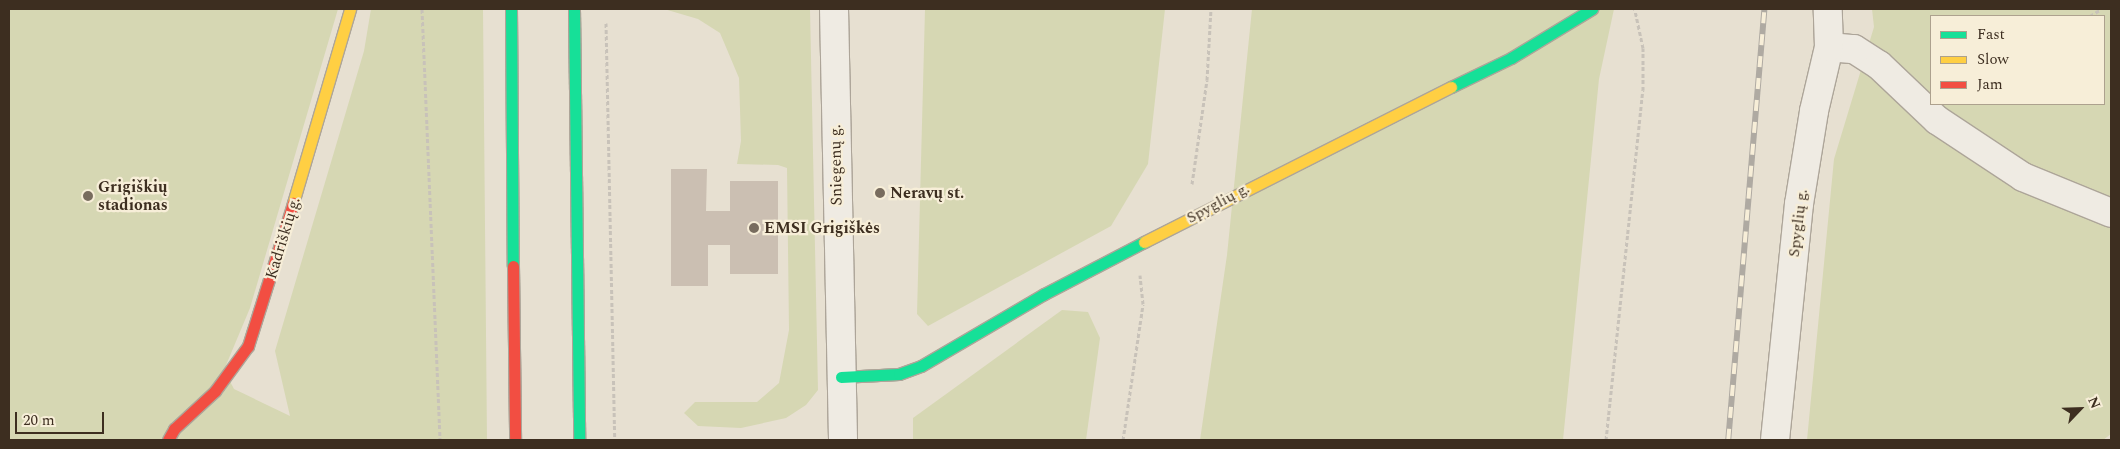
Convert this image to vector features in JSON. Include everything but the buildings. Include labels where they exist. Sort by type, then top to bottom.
[{"type":"main road","name":"Kadriškių g.","points":[[168,440],[174,429],[215,391],[248,346],[321,115],[350,9]]},
{"type":"main road","points":[[510,9],[514,440]]},
{"type":"main road","points":[[574,9],[579,440]]},
{"type":"main road","name":"Spyglių g.","points":[[840,377],[899,374],[922,366],[1044,294],[1186,220],[1511,58],[1592,9]]},
{"type":"street","name":"Sniegenų g.","points":[[834,9],[840,377],[843,440]]},
{"type":"street","name":"Spyglių g.","points":[[1776,440],[1799,204],[1814,111],[1830,47],[1828,9]]},
{"type":"street","points":[[1830,47],[1854,49],[1879,65],[1937,120],[2023,178],[2111,214]]},
{"type":"path","points":[[422,9],[440,440]]},
{"type":"path","points":[[1186,220],[1207,80],[1211,9]]},
{"type":"path","points":[[1606,440],[1644,90],[1643,48],[1635,9]]},
{"type":"path","points":[[606,18],[615,440]]},
{"type":"path","points":[[1123,440],[1143,304],[1140,276],[1131,249]]},
{"type":"green space","points":[[9,9],[338,9],[250,308],[224,370],[234,389],[290,416],[275,351],[364,51],[371,9],[483,9],[487,440],[9,440]]},
{"type":"green space","points":[[664,9],[810,9],[818,390],[806,405],[786,418],[741,428],[698,426],[684,413],[695,402],[757,402],[779,383],[789,330],[787,168],[778,165],[737,164],[741,141],[739,78],[720,33],[698,19]]},
{"type":"green space","points":[[925,9],[1165,9],[1148,164],[1111,226],[928,326],[917,314]]},
{"type":"green space","points":[[1252,9],[1614,9],[1599,79],[1563,440],[1200,440],[1227,255]]},
{"type":"green space","points":[[1872,9],[2111,9],[2111,434],[2103,440],[1807,440],[1834,159],[1874,27]]},
{"type":"green space","points":[[1062,310],[1088,312],[1100,338],[1086,440],[913,440],[913,418]]},
{"type":"railway","points":[[1728,440],[1764,9]]},
{"type":"traffic: fast","points":[[511,9],[513,266]]},
{"type":"traffic: fast","points":[[574,9],[579,440]]},
{"type":"traffic: fast","points":[[1451,87],[1511,58],[1592,9]]},
{"type":"traffic: fast","points":[[841,377],[899,374],[921,366],[1044,294],[1144,242]]},
{"type":"traffic: slow","points":[[293,203],[350,9]]},
{"type":"traffic: slow","points":[[1144,242],[1451,87]]},
{"type":"traffic: jam","points":[[168,440],[174,429],[215,391],[248,346],[293,203]]},
{"type":"traffic: jam","points":[[513,266],[515,440]]},
{"type":"place","name":"Neravų st.","points":[[880,193]]},
{"type":"place","name":"Grigiškių stadionas","points":[[88,196]]},
{"type":"place","name":"EMSI Grigiškės","points":[[754,228]]}]
